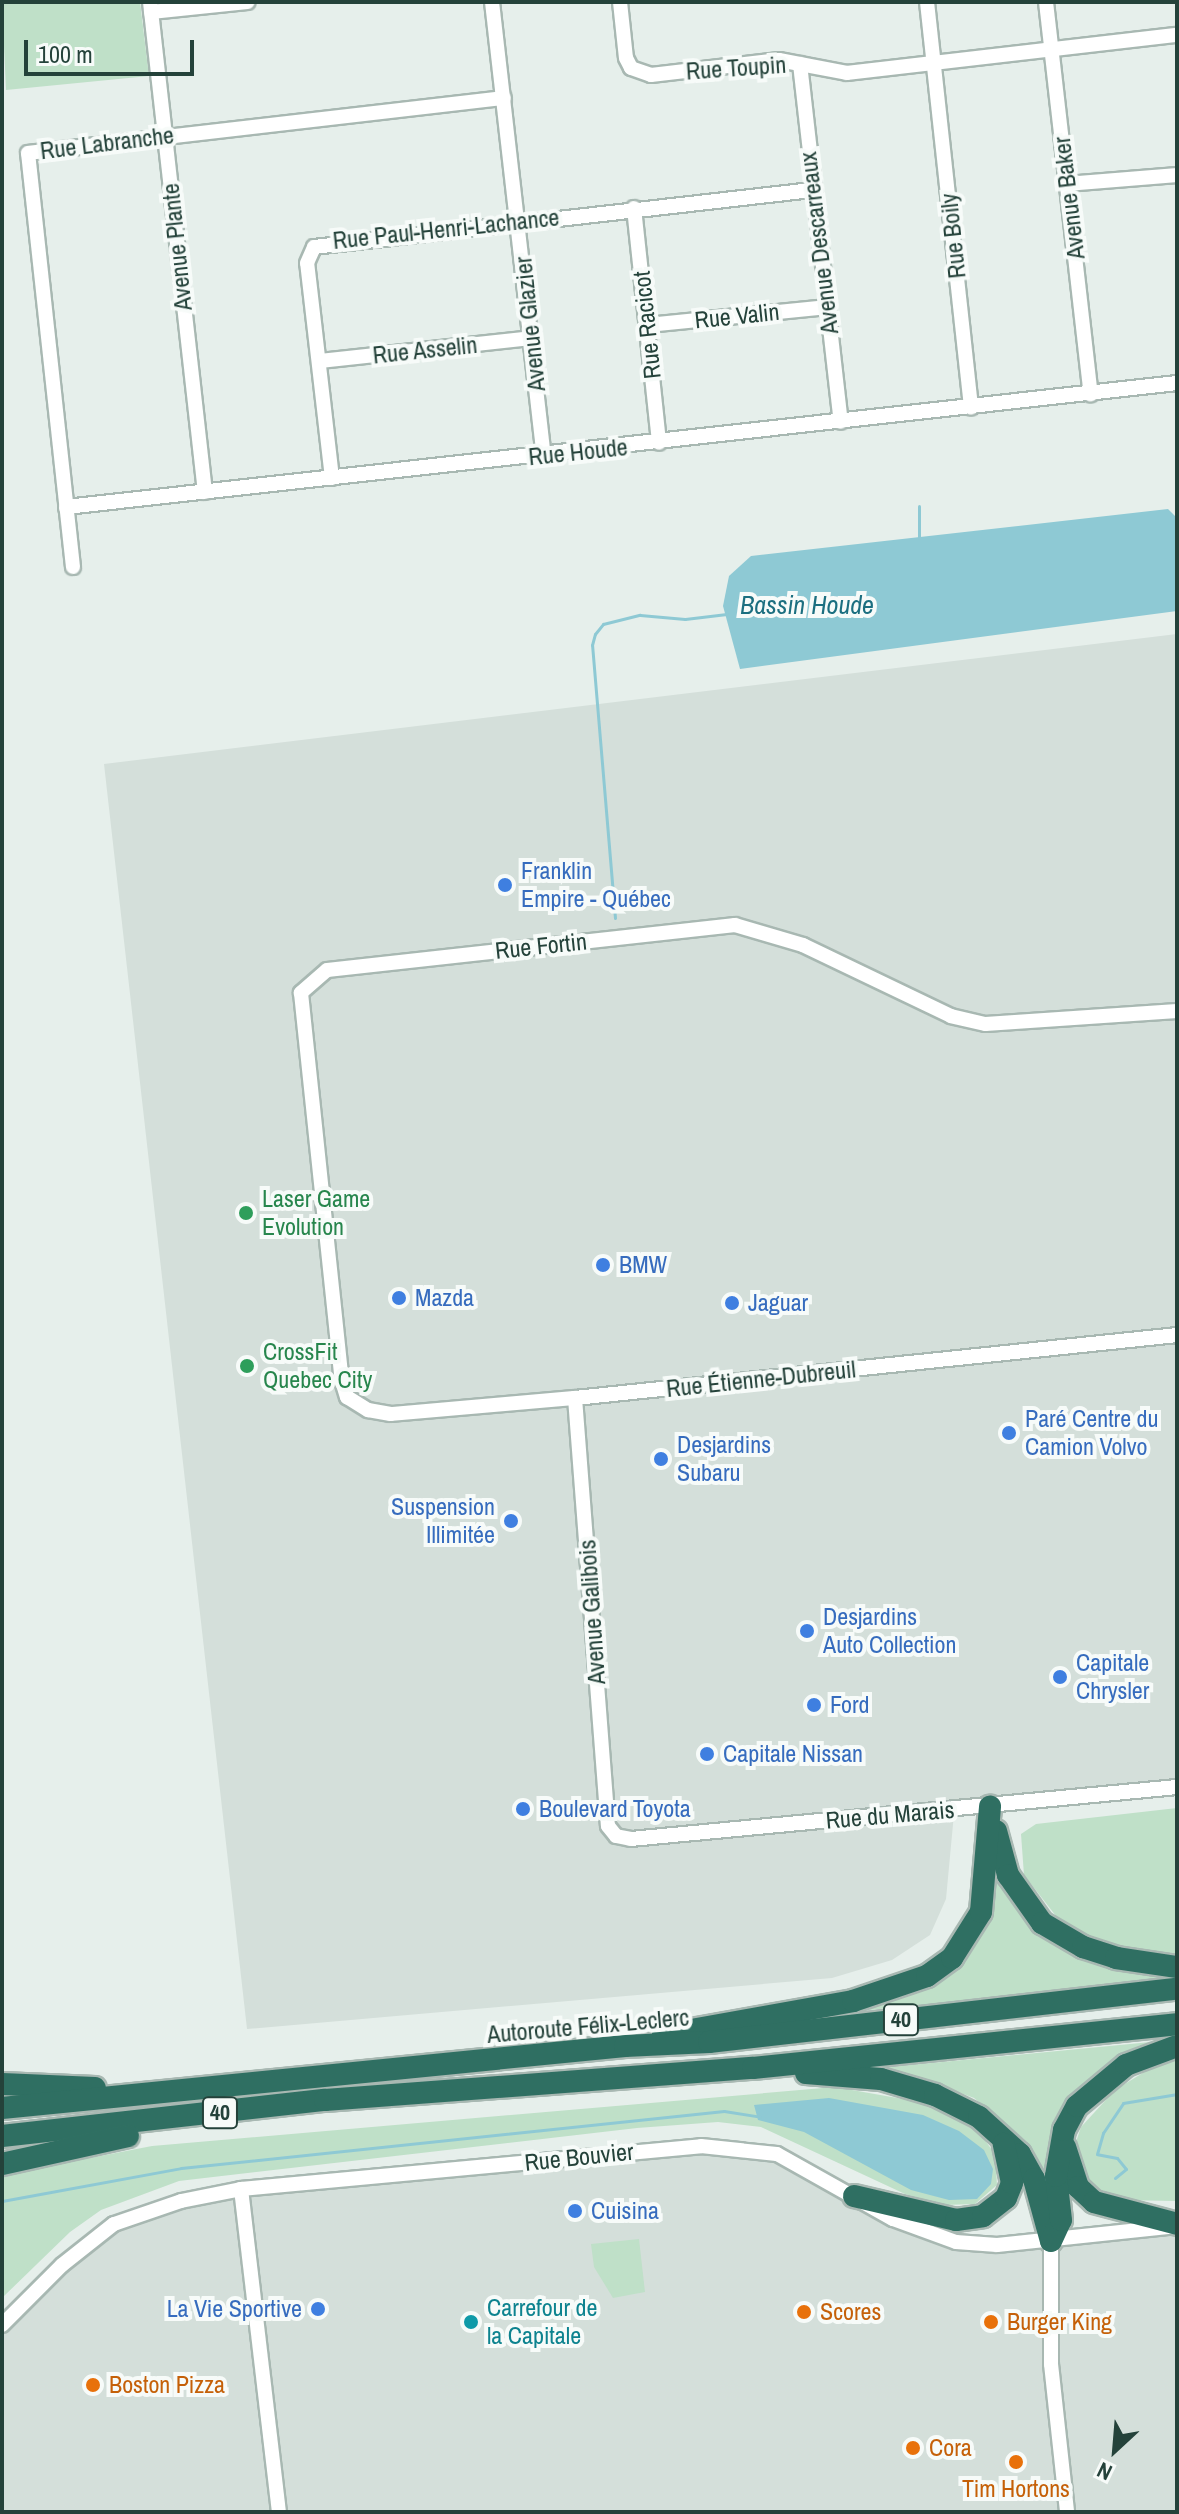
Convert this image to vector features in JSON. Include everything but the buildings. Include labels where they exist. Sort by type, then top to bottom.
[{"type":"highway","points":[[990,1806],[1008,1875],[1042,1923],[1083,1947],[1116,1958],[1177,1967]]},
{"type":"highway","points":[[625,2046],[697,2025],[853,2001],[927,1976],[952,1958],[981,1912],[990,1806]]},
{"type":"highway","name":"Autoroute Félix-Leclerc","points":[[2,2108],[122,2099],[625,2046],[709,2042],[1177,1989]]},
{"type":"highway","name":"40","points":[[2,2136],[438,2093],[753,2068],[1177,2024]]},
{"type":"highway","points":[[1051,2241],[1061,2220],[1056,2176],[1064,2130],[1077,2106],[1104,2080],[1126,2065],[1177,2046]]},
{"type":"highway","points":[[753,2068],[881,2079],[935,2095],[979,2117],[1002,2135],[1034,2179],[1051,2241]]},
{"type":"highway","points":[[2,2084],[101,2088],[122,2099]]},
{"type":"highway","points":[[2,2164],[107,2139],[438,2093]]},
{"type":"highway","points":[[1064,2130],[1070,2171],[1087,2197],[1118,2211],[1177,2225]]},
{"type":"highway","points":[[854,2196],[956,2220],[983,2216],[1006,2198],[1012,2183],[1002,2135]]},
{"type":"street","points":[[150,7],[247,2]]},
{"type":"street","name":"Avenue Glazier","points":[[492,2],[544,456]]},
{"type":"street","name":"Rue Toupin","points":[[620,2],[626,58],[640,73],[779,60],[847,73],[1177,35]]},
{"type":"street","name":"Rue Boily","points":[[927,2],[971,408]]},
{"type":"street","name":"Avenue Baker","points":[[1046,2],[1091,394]]},
{"type":"street","name":"Avenue Plante","points":[[150,7],[205,492]]},
{"type":"street","name":"Avenue Descarreaux","points":[[800,64],[812,190],[841,422]]},
{"type":"street","name":"Rue Labranche","points":[[73,567],[28,153],[504,98]]},
{"type":"street","points":[[1067,184],[1177,175]]},
{"type":"street","name":"Rue Paul-Henri-Lachance","points":[[332,478],[307,263],[314,247],[519,220],[812,190]]},
{"type":"street","name":"Rue Racicot","points":[[634,208],[659,443]]},
{"type":"street","name":"Rue Valin","points":[[647,325],[826,307]]},
{"type":"street","name":"Rue Asselin","points":[[320,361],[531,338]]},
{"type":"street","name":"Rue Houde","points":[[66,507],[1177,383]]},
{"type":"street","name":"Rue Fortin","points":[[347,1397],[326,1255],[301,993],[327,970],[735,925],[803,945],[951,1016],[985,1024],[1177,1011]]},
{"type":"street","name":"Rue Étienne-Dubreuil","points":[[347,1397],[368,1410],[391,1414],[575,1398],[1177,1335]]},
{"type":"street","name":"Avenue Galibois","points":[[575,1398],[608,1826]]},
{"type":"street","name":"Rue du Marais","points":[[608,1826],[616,1836],[631,1839],[1177,1787]]},
{"type":"street","name":"Rue Bouvier","points":[[2,2325],[62,2265],[114,2224],[181,2201],[241,2189],[726,2145],[777,2154],[917,2230],[945,2239],[997,2245],[1177,2225]]},
{"type":"street","points":[[241,2189],[279,2512]]},
{"type":"street","points":[[1051,2241],[1051,2364],[1067,2512]]},
{"type":"shaded area","points":[[1177,634],[1177,1778],[955,1803],[946,1899],[930,1935],[892,1960],[832,1978],[247,2029],[104,764]]},
{"type":"shaded area","points":[[753,2148],[956,2242],[1177,2225],[1177,2512],[2,2512],[2,2325],[114,2224],[219,2192]]},
{"type":"green space","points":[[2,2],[140,2],[149,76],[6,90]]},
{"type":"green space","points":[[1177,1808],[1177,1956],[1103,1945],[1063,1925],[1024,1875],[1021,1834],[1036,1824]]},
{"type":"green space","points":[[993,1869],[998,1869],[1034,1925],[1177,1973],[1177,1979],[870,2010],[869,2005],[961,1962],[972,1951],[991,1914]]},
{"type":"green space","points":[[1161,2041],[1121,2057],[1070,2095],[1049,2140],[1049,2179],[1026,2141],[974,2098],[921,2078],[869,2069]]},
{"type":"green space","points":[[1177,2052],[1177,2201],[1118,2200],[1095,2190],[1083,2177],[1074,2148],[1081,2127],[1115,2090]]},
{"type":"green space","points":[[835,2087],[920,2102],[956,2118],[981,2135],[995,2154],[997,2185],[975,2204],[945,2205],[905,2194],[761,2127],[718,2122],[637,2128],[179,2181],[101,2210],[70,2232],[2,2298],[2,2175],[152,2146]]},
{"type":"green space","points":[[639,2239],[645,2292],[613,2298],[594,2267],[591,2244]]},
{"type":"water","name":"Bassin Houde","points":[[1168,509],[1177,518],[1177,611],[740,669],[723,606],[729,576],[751,556]]},
{"type":"water","points":[[829,2098],[923,2115],[959,2131],[984,2150],[993,2169],[991,2184],[977,2199],[949,2200],[911,2190],[804,2132],[758,2120],[754,2105]]},
{"type":"waterway","points":[[919,506],[919,538]]},
{"type":"waterway","points":[[615,918],[592,645],[595,634],[603,624],[640,615],[685,619],[727,614]]},
{"type":"waterway","points":[[1115,2178],[1126,2169],[1117,2158],[1097,2154],[1103,2133],[1123,2103],[1177,2094]]},
{"type":"waterway","points":[[2,2201],[181,2168],[724,2111],[760,2117]]},
{"type":"place","name":"Franklin Empire - Québec","points":[[505,885]]},
{"type":"place","name":"Laser Game Evolution","points":[[246,1213]]},
{"type":"place","name":"BMW","points":[[603,1265]]},
{"type":"place","name":"Mazda","points":[[399,1298]]},
{"type":"place","name":"Jaguar","points":[[732,1303]]},
{"type":"place","name":"CrossFit Quebec City","points":[[247,1366]]},
{"type":"place","name":"Paré Centre du Camion Volvo","points":[[1009,1433]]},
{"type":"place","name":"Desjardins Subaru","points":[[661,1459]]},
{"type":"place","name":"Suspension Illimitée","points":[[511,1521]]},
{"type":"place","name":"Desjardins Auto Collection","points":[[807,1631]]},
{"type":"place","name":"Capitale Chrysler","points":[[1060,1677]]},
{"type":"place","name":"Ford","points":[[814,1705]]},
{"type":"place","name":"Capitale Nissan","points":[[707,1754]]},
{"type":"place","name":"Boulevard Toyota","points":[[523,1809]]},
{"type":"place","name":"Cuisina","points":[[575,2211]]},
{"type":"place","name":"La Vie Sportive","points":[[318,2309]]},
{"type":"place","name":"Scores","points":[[804,2312]]},
{"type":"place","name":"Carrefour de la Capitale","points":[[471,2322]]},
{"type":"place","name":"Burger King","points":[[991,2322]]},
{"type":"place","name":"Boston Pizza","points":[[93,2385]]},
{"type":"place","name":"Cora","points":[[913,2448]]},
{"type":"place","name":"Tim Hortons","points":[[1016,2462]]}]
